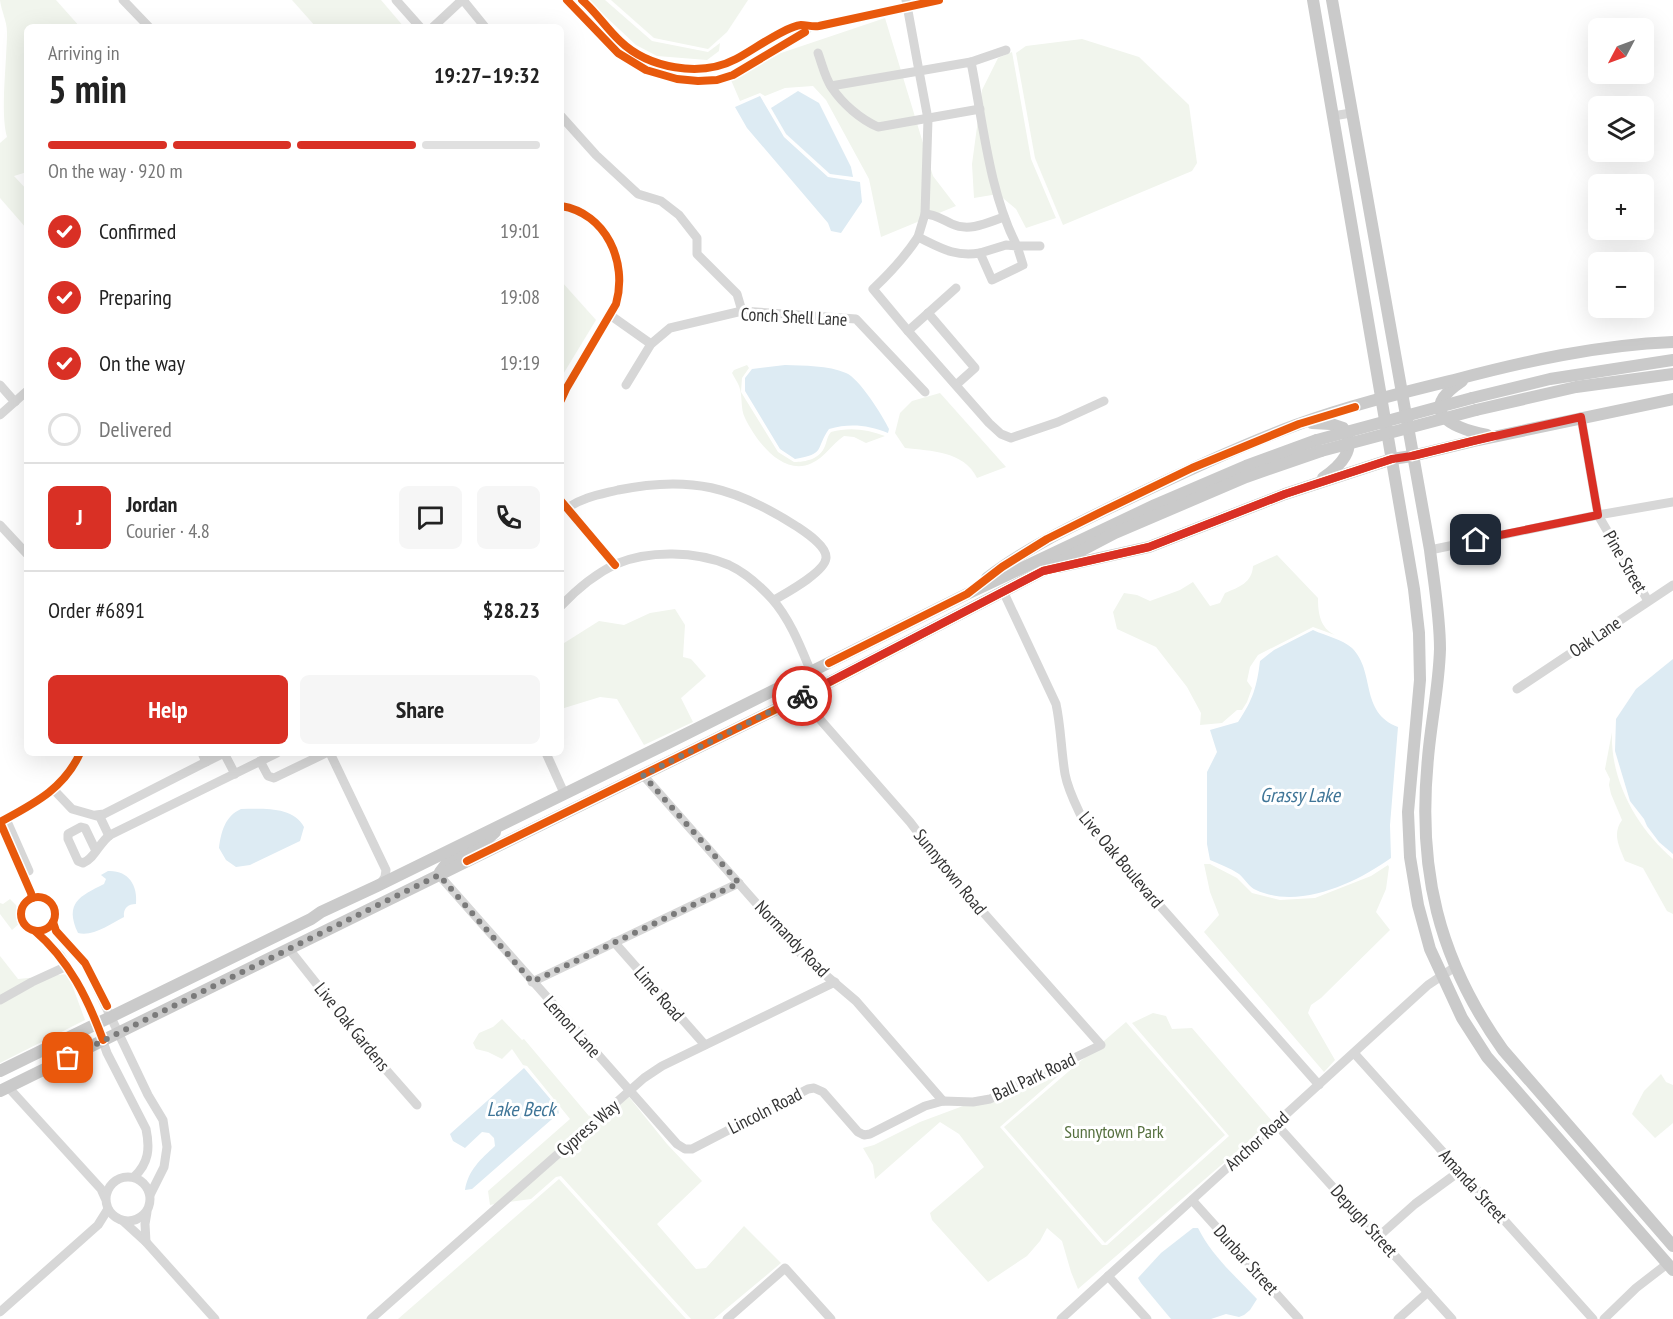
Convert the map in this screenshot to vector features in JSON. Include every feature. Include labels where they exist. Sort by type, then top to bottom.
[{"type":"main road","points":[[1312,0],[1410,556],[1419,633],[1420,680],[1408,812],[1410,857],[1423,925],[1441,975],[1462,1018],[1487,1057],[1670,1267]]},
{"type":"main road","points":[[1332,0],[1430,550],[1437,606],[1440,649],[1428,758],[1425,811],[1428,856],[1437,918],[1465,989],[1490,1031],[1539,1094],[1673,1246]]},
{"type":"main road","points":[[967,594],[1002,567],[1057,534],[1192,468],[1300,423],[1402,393],[1586,350],[1673,342]]},
{"type":"main road","points":[[0,1071],[668,744],[967,594],[1155,505],[1246,466],[1474,404],[1550,379],[1673,360]]},
{"type":"main road","points":[[1474,404],[1673,374]]},
{"type":"main road","points":[[1471,376],[1447,394],[1441,406],[1442,412],[1454,426],[1493,436]]},
{"type":"main road","points":[[1043,571],[1149,547],[1315,484],[1392,459],[1673,399]]},
{"type":"main road","points":[[1300,423],[1331,424],[1343,428],[1349,439],[1349,451],[1343,460],[1315,484]]},
{"type":"main road","points":[[4,1089],[805,695],[1155,515],[1319,446]]},
{"type":"main road","points":[[805,695],[812,681],[829,663]]},
{"type":"main road","points":[[643,775],[648,765],[668,744]]},
{"type":"main road","points":[[546,822],[557,808],[564,793]]},
{"type":"main road","points":[[439,875],[449,860],[483,843],[502,824]]},
{"type":"main road","points":[[361,914],[375,898],[414,880],[419,874],[420,866]]},
{"type":"main road","points":[[289,949],[297,933],[311,919]]},
{"type":"main road","points":[[1505,1079],[1521,1089],[1539,1094]]},
{"type":"main road","points":[[1528,1105],[1545,1111],[1564,1122]]},
{"type":"street","points":[[123,0],[146,24]]},
{"type":"street","points":[[396,0],[417,24]]},
{"type":"street","points":[[436,24],[463,0],[483,24]]},
{"type":"street","points":[[567,0],[618,53],[646,70],[678,79],[707,81],[733,75],[804,33],[808,27]]},
{"type":"street","points":[[582,0],[621,42],[656,63],[698,70],[723,65],[769,39],[800,25],[808,27],[907,3],[939,0]]},
{"type":"street","points":[[907,3],[928,119],[925,214],[918,237],[901,261],[873,289],[956,386],[1001,434],[1029,441],[1037,432],[1038,424],[1046,421],[1058,422],[1104,401]]},
{"type":"street","points":[[831,86],[971,62],[1006,50]]},
{"type":"street","points":[[818,53],[831,86],[867,122],[878,127],[980,109]]},
{"type":"street","points":[[971,62],[996,189],[1023,266],[993,280],[980,253]]},
{"type":"street","points":[[1333,116],[1352,113]]},
{"type":"street","points":[[564,119],[596,156],[638,194],[661,201],[679,215],[696,238],[697,254],[737,294],[742,311]]},
{"type":"street","points":[[564,207],[588,215],[600,228],[615,251],[620,268],[620,291],[610,315],[564,393]]},
{"type":"street","points":[[925,214],[963,228],[1004,217]]},
{"type":"street","points":[[918,237],[953,254],[980,253],[1006,245],[1040,246]]},
{"type":"street","points":[[908,331],[956,288]]},
{"type":"street","name":"Conch Shell Lane","points":[[626,385],[651,344],[670,328],[742,311],[856,319],[925,392]]},
{"type":"street","points":[[928,313],[975,368],[956,386]]},
{"type":"street","points":[[610,315],[651,344]]},
{"type":"street","points":[[0,385],[15,402]]},
{"type":"street","points":[[0,415],[24,394]]},
{"type":"street","name":"Pine Street","points":[[1581,417],[1598,515],[1648,602]]},
{"type":"street","points":[[615,565],[564,505],[605,493],[652,484],[673,483],[729,491],[764,506],[804,531],[825,550],[826,558],[823,568],[774,600]]},
{"type":"street","points":[[1430,550],[1673,502]]},
{"type":"street","points":[[0,525],[24,551]]},
{"type":"street","points":[[564,603],[592,578],[627,560],[671,554],[698,557],[729,566],[755,583],[774,600],[791,626],[811,672]]},
{"type":"street","name":"Oak Lane","points":[[1517,689],[1673,585]]},
{"type":"street","name":"Live Oak Boulevard","points":[[1004,591],[1056,704],[1065,774],[1072,798],[1082,818],[1319,1085]]},
{"type":"street","name":"Sunnytown Road","points":[[805,695],[816,716],[910,822],[951,876],[1101,1045]]},
{"type":"street","points":[[78,756],[54,790],[38,802],[3,821],[31,893],[37,898],[49,900],[55,909],[53,922],[56,931],[85,963],[148,1095],[163,1120],[167,1147],[164,1167],[150,1195],[145,1224],[146,1242]]},
{"type":"street","points":[[226,756],[235,774]]},
{"type":"street","points":[[96,851],[109,836],[271,756]]},
{"type":"street","points":[[260,761],[268,776],[274,778],[322,756]]},
{"type":"street","points":[[330,756],[375,844],[386,871],[385,878],[377,886]]},
{"type":"street","points":[[547,756],[564,793]]},
{"type":"street","points":[[1412,757],[1428,758]]},
{"type":"street","points":[[96,815],[104,814],[204,758]]},
{"type":"street","name":"Normandy Road","points":[[643,775],[802,955],[856,1001],[943,1101]]},
{"type":"street","points":[[54,790],[72,808],[96,815],[101,819],[109,836]]},
{"type":"street","name":"Lemon Lane","points":[[439,875],[677,1144],[685,1149]]},
{"type":"street","points":[[532,982],[739,883]]},
{"type":"street","points":[[37,898],[25,903],[21,914],[25,925],[51,944],[68,966],[93,1013],[125,1090],[146,1129],[149,1150],[143,1167],[134,1177]]},
{"type":"street","points":[[35,931],[45,930],[53,922]]},
{"type":"street","name":"Lime Road","points":[[614,942],[705,1045]]},
{"type":"street","name":"Live Oak Gardens","points":[[289,949],[373,1055],[417,1105]]},
{"type":"street","points":[[0,1000],[68,966]]},
{"type":"street","name":"Anchor Road","points":[[1061,1319],[1441,975],[1455,967]]},
{"type":"street","name":"Cypress Way","points":[[371,1319],[644,1078],[662,1066],[835,982]]},
{"type":"street","name":"Ball Park Road","points":[[864,1135],[925,1106],[943,1101],[973,1102],[990,1099],[1101,1045]]},
{"type":"street","name":"Amanda Street","points":[[1354,1053],[1593,1319]]},
{"type":"street","name":"Lincoln Road","points":[[685,1149],[692,1149],[814,1088],[823,1092],[858,1132],[864,1135]]},
{"type":"street","points":[[4,1089],[101,1189],[108,1209],[146,1242],[215,1319]]},
{"type":"street","points":[[141,1119],[153,1123],[163,1120]]},
{"type":"street","name":"Depugh Street","points":[[1276,1124],[1452,1319]]},
{"type":"street","points":[[1378,1237],[1415,1204],[1460,1171]]},
{"type":"street","points":[[90,1177],[115,1180],[124,1176],[134,1177],[146,1186],[150,1195]]},
{"type":"street","points":[[105,1198],[108,1188],[115,1180]]},
{"type":"street","name":"Dunbar Street","points":[[1192,1200],[1299,1319]]},
{"type":"street","points":[[0,1312],[98,1225],[108,1209]]},
{"type":"street","points":[[98,1225],[134,1220],[147,1210]]},
{"type":"street","points":[[1604,1319],[1636,1288],[1670,1267]]},
{"type":"street","points":[[727,1319],[785,1268],[831,1319]]},
{"type":"street","points":[[1108,1276],[1147,1319]]},
{"type":"street","points":[[1398,1319],[1428,1292]]},
{"type":"green space","points":[[0,0],[56,0],[77,24],[24,24],[24,173],[14,176],[24,187],[24,226],[0,198],[0,143],[7,137],[4,100],[6,24]]},
{"type":"green space","points":[[292,0],[381,0],[401,24],[313,24]]},
{"type":"green space","points":[[588,0],[605,0],[652,41],[708,52],[720,43],[719,51],[707,60],[657,56],[636,45]]},
{"type":"green space","points":[[611,0],[748,0],[727,32],[708,49],[654,38]]},
{"type":"green space","points":[[885,18],[933,176],[956,206],[881,237],[869,179],[826,100],[813,86],[785,88],[765,96],[760,93],[740,101],[731,80],[781,53]]},
{"type":"green space","points":[[1082,39],[1139,57],[1189,105],[1197,163],[1192,171],[1063,225],[1035,158],[1016,53],[1026,46]]},
{"type":"green space","points":[[1012,52],[1031,159],[1056,218],[1026,228],[1016,209],[998,194],[974,198],[972,164],[982,90],[998,58]]},
{"type":"green space","points":[[564,284],[596,320],[564,373]]},
{"type":"green space","points":[[747,365],[749,368],[742,378],[741,392],[778,452],[794,462],[808,460],[820,454],[831,432],[858,430],[885,436],[866,443],[854,437],[844,436],[812,463],[801,466],[781,461],[763,446],[743,414],[740,390],[732,373]]},
{"type":"green space","points":[[940,393],[1006,467],[977,478],[964,462],[955,457],[905,448],[895,433],[900,413],[912,401]]},
{"type":"green space","points":[[1277,555],[1318,598],[1321,620],[1326,628],[1335,635],[1313,627],[1258,655],[1250,667],[1247,681],[1252,688],[1242,710],[1237,710],[1222,723],[1200,725],[1201,713],[1187,687],[1156,647],[1117,629],[1113,612],[1124,593],[1137,595],[1150,601],[1180,590],[1193,582],[1210,606],[1220,603],[1225,593],[1240,586],[1250,577],[1253,566]]},
{"type":"green space","points":[[675,609],[685,625],[683,657],[691,659],[706,676],[681,698],[693,722],[644,745],[617,699],[600,697],[564,708],[564,643],[599,621],[624,625],[650,613]]},
{"type":"green space","points":[[1612,732],[1616,768],[1628,802],[1648,833],[1673,859],[1673,914],[1667,911],[1643,868],[1625,861],[1619,845],[1617,830],[1622,820],[1611,794],[1610,779],[1605,769]]},
{"type":"green space","points":[[1204,864],[1210,864],[1237,878],[1252,893],[1280,900],[1315,898],[1371,876],[1388,865],[1386,889],[1376,912],[1390,930],[1321,998],[1311,1005],[1308,1013],[1335,1060],[1324,1072],[1204,932],[1219,915],[1210,892]]},
{"type":"green space","points":[[10,899],[16,905],[20,923],[12,930],[0,914],[0,903],[3,904]]},
{"type":"green space","points":[[0,956],[18,979],[68,974],[85,1020],[0,1063]]},
{"type":"green space","points":[[1153,1013],[1166,1016],[1172,1029],[1192,1028],[1272,1121],[1078,1289],[1062,1241],[1047,1228],[1040,1241],[1027,1256],[988,1282],[932,1220],[930,1213],[984,1167],[959,1134],[940,1122],[875,1179],[873,1165],[863,1148],[874,1145],[920,1122],[963,1106],[991,1103],[1073,1063],[1000,1127],[1102,1245],[1107,1245],[1229,1136],[1132,1023]]},
{"type":"green space","points":[[502,1019],[522,1040],[524,1039],[589,1116],[615,1099],[495,1204],[490,1205],[488,1191],[570,1119],[512,1049],[502,1059],[476,1049],[473,1043],[479,1033],[493,1027]]},
{"type":"green space","name":"Sunnytown Park","points":[[1126,1022],[1225,1135],[1105,1243],[1004,1127]]},
{"type":"green space","points":[[1661,1074],[1666,1082],[1673,1085],[1673,1123],[1655,1138],[1632,1114],[1644,1091]]},
{"type":"green space","points":[[629,1097],[667,1144],[702,1181],[657,1224],[696,1269],[706,1268],[744,1226],[781,1263],[714,1319],[691,1319],[561,1176],[556,1177],[531,1199],[509,1202]]},
{"type":"green space","points":[[559,1179],[686,1319],[398,1319]]},
{"type":"water","points":[[798,91],[819,103],[851,167],[853,177],[830,174],[786,134],[771,108]]},
{"type":"water","points":[[760,96],[784,137],[828,177],[860,182],[862,202],[841,233],[831,231],[828,223],[747,128],[735,107]]},
{"type":"water","points":[[785,365],[816,366],[851,376],[864,389],[876,407],[889,429],[888,433],[859,426],[829,429],[816,453],[795,459],[780,449],[745,391],[745,378],[752,369]]},
{"type":"water","name":"Grassy Lake","points":[[1313,630],[1339,640],[1352,648],[1364,668],[1378,712],[1398,727],[1390,825],[1391,858],[1361,876],[1326,891],[1290,897],[1273,895],[1254,889],[1239,874],[1210,860],[1207,844],[1207,772],[1217,752],[1210,730],[1238,722],[1254,693],[1260,661],[1274,650]]},
{"type":"water","points":[[1673,659],[1673,854],[1659,842],[1630,801],[1615,751],[1616,719],[1636,689]]},
{"type":"water","points":[[241,809],[276,810],[292,815],[304,827],[300,841],[250,865],[236,867],[226,860],[219,848],[225,825],[231,816]]},
{"type":"water","points":[[108,871],[121,873],[130,880],[135,891],[136,904],[127,907],[124,917],[95,932],[78,933],[74,923],[74,907],[88,892],[104,884],[106,879],[101,875]]},
{"type":"water","name":"Lake Beck","points":[[524,1068],[558,1108],[559,1113],[472,1189],[465,1190],[472,1171],[495,1146],[494,1138],[489,1133],[482,1132],[465,1148],[453,1141],[450,1134]]},
{"type":"water","points":[[1193,1228],[1198,1228],[1217,1257],[1257,1299],[1244,1315],[1239,1317],[1226,1314],[1211,1319],[1171,1319],[1138,1278],[1161,1253]]},
{"type":"cycle path","points":[[567,0],[618,53],[646,70],[677,79],[717,80],[733,75],[805,32]]},
{"type":"cycle path","points":[[582,0],[615,36],[632,50],[660,64],[691,69],[722,65],[794,26],[819,26],[939,0]]},
{"type":"cycle path","points":[[564,207],[577,210],[601,229],[616,256],[619,272],[616,304],[564,393]]},
{"type":"cycle path","points":[[829,663],[967,594],[1002,567],[1047,539],[1105,510],[1192,468],[1299,424],[1355,407]]},
{"type":"cycle path","points":[[1412,456],[1493,436]]},
{"type":"cycle path","points":[[467,861],[805,695],[1043,571],[1149,547],[1285,494],[1392,459]]},
{"type":"cycle path","points":[[564,505],[615,565]]},
{"type":"cycle path","points":[[32,898],[0,822],[36,802],[56,786],[78,756]]},
{"type":"cycle path","points":[[38,897],[50,902],[55,914],[50,926],[38,931],[26,926],[21,914],[26,902],[38,897]]},
{"type":"cycle path","points":[[53,922],[56,931],[85,963],[107,1006]]},
{"type":"cycle path","points":[[35,931],[68,967],[91,1010],[103,1040]]},
{"type":"way so far","points":[[68,1058],[439,875],[532,982],[739,883],[643,775],[802,696]]},
{"type":"route","points":[[802,696],[1043,571],[1149,547],[1285,494],[1392,459],[1581,417],[1598,515],[1476,540]]}]
